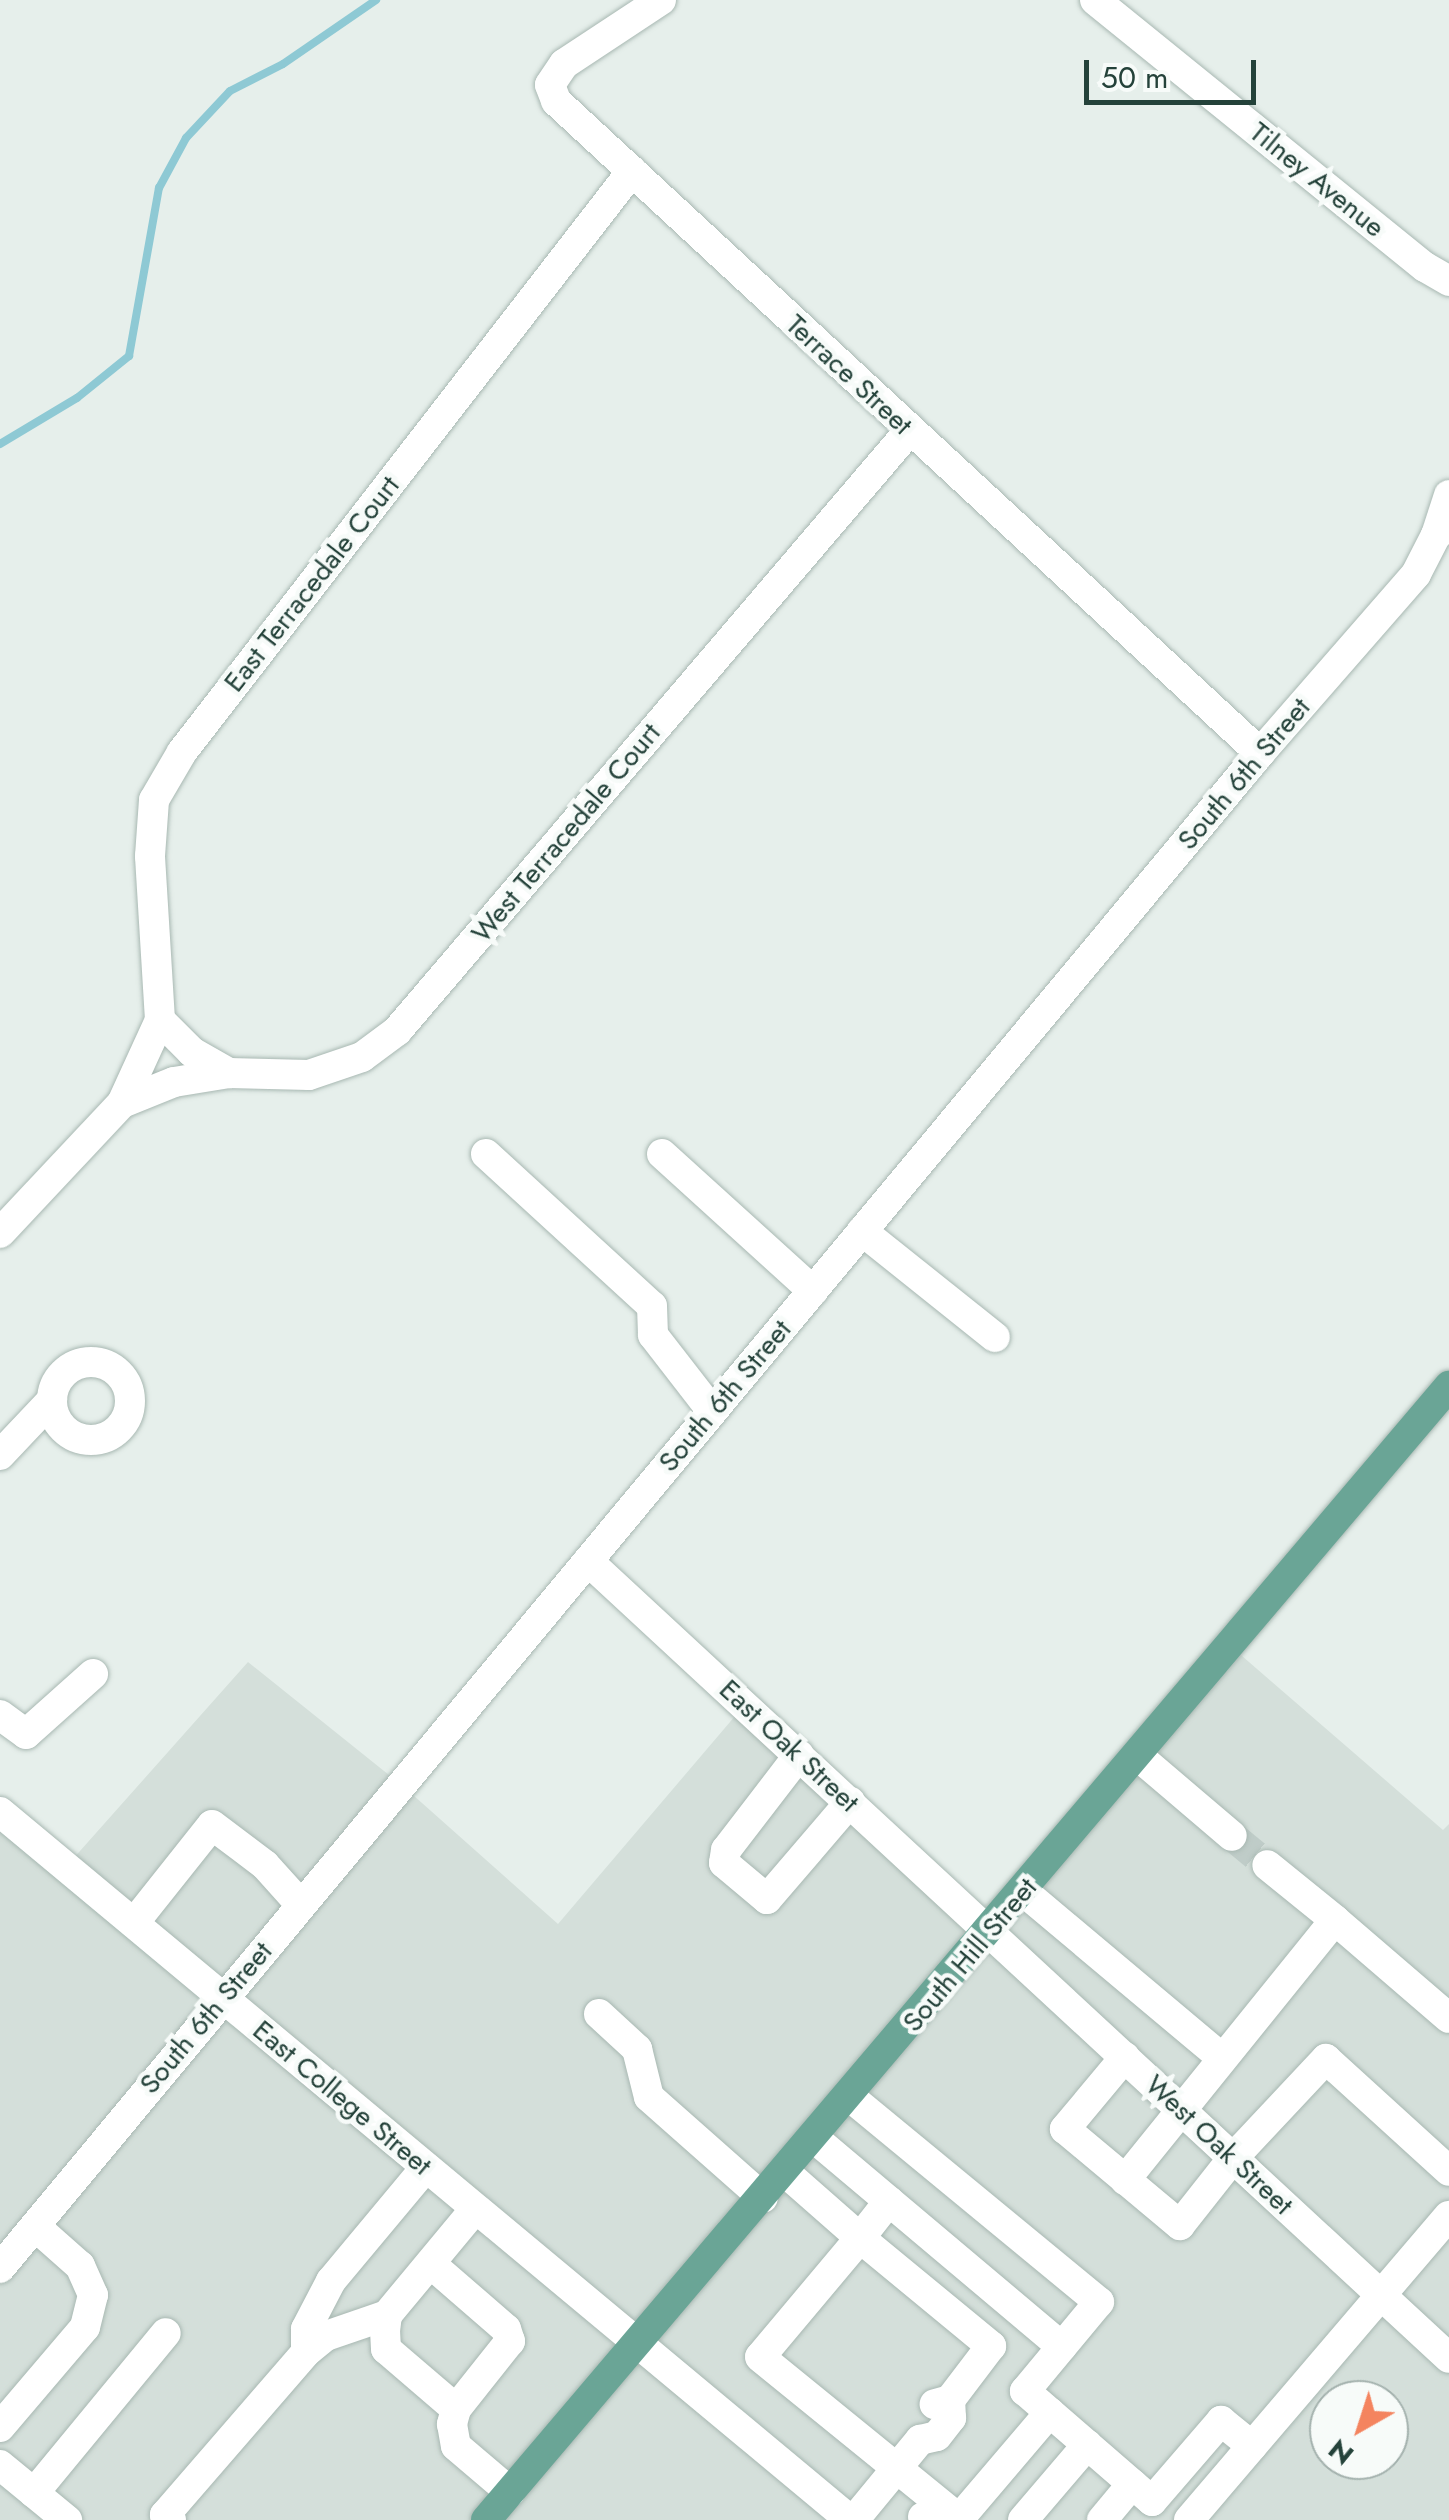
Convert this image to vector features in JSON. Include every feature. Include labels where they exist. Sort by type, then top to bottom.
[{"type":"main road","name":"South Hill Street","points":[[486,2520],[1449,1386]]},
{"type":"street","name":"Terrace Street","points":[[661,0],[564,64],[550,85],[556,101],[1260,753]]},
{"type":"street","name":"Tilney Avenue","points":[[1095,0],[1425,267],[1449,281]]},
{"type":"street","name":"East Terracedale Court","points":[[160,1020],[150,856],[154,800],[182,752],[632,171]]},
{"type":"street","name":"West Terracedale Court","points":[[122,1103],[174,1082],[228,1073],[309,1074],[362,1057],[397,1032],[908,431]]},
{"type":"street","name":"South 6th Street","points":[[0,2268],[1260,753],[1416,574],[1442,530],[1449,494]]},
{"type":"street","points":[[0,1234],[122,1103],[160,1020],[192,1052],[228,1073]]},
{"type":"street","points":[[486,1154],[652,1306],[653,1335],[712,1411]]},
{"type":"street","points":[[662,1154],[813,1290]]},
{"type":"street","points":[[862,1231],[996,1337]]},
{"type":"street","points":[[0,1455],[52,1400]]},
{"type":"street","name":"East Oak Street","points":[[588,1560],[990,1931]]},
{"type":"street","points":[[0,1715],[26,1734],[93,1674]]},
{"type":"street","points":[[800,1755],[726,1850],[724,1863],[767,1899],[850,1802]]},
{"type":"street","points":[[1138,1756],[1232,1836]]},
{"type":"street","name":"East College Street","points":[[0,1812],[852,2520]]},
{"type":"street","points":[[134,1924],[212,1826],[264,1865],[301,1904]]},
{"type":"street","points":[[1266,1865],[1449,2018]]},
{"type":"street","points":[[1024,1891],[1222,2058]]},
{"type":"street","points":[[1125,2180],[1335,1920]]},
{"type":"street","name":"West Oak Street","points":[[990,1931],[1449,2358]]},
{"type":"street","points":[[599,2014],[637,2049],[649,2096],[763,2198]]},
{"type":"street","points":[[1125,2058],[1064,2129],[1180,2225],[1233,2158],[1326,2059],[1449,2171]]},
{"type":"street","points":[[849,2096],[1099,2302],[1025,2391],[1154,2502]]},
{"type":"street","points":[[814,2138],[1062,2346]]},
{"type":"street","points":[[306,2352],[306,2329],[331,2281],[426,2167]]},
{"type":"street","points":[[785,2172],[991,2346],[852,2520]]},
{"type":"street","points":[[889,2201],[760,2357],[896,2468],[927,2514],[958,2519],[1050,2412]]},
{"type":"street","points":[[165,2518],[306,2352],[326,2336],[387,2315],[475,2208]]},
{"type":"street","points":[[1189,2520],[1449,2216]]},
{"type":"street","points":[[0,2427],[85,2327],[93,2294],[80,2266],[35,2226]]},
{"type":"street","points":[[431,2264],[506,2330],[510,2342],[456,2410],[452,2424],[456,2446],[510,2492]]},
{"type":"street","points":[[387,2315],[386,2349],[456,2410]]},
{"type":"street","points":[[34,2493],[166,2333]]},
{"type":"street","points":[[1102,2520],[1154,2502],[1221,2421],[1252,2446]]},
{"type":"street","points":[[1023,2520],[1087,2445]]},
{"type":"street","points":[[0,2465],[68,2520]]},
{"type":"shaded area","points":[[1219,1636],[1443,1830],[1449,1824],[1449,2520],[0,2520],[0,1800],[72,1860],[248,1662],[404,1787],[558,1924],[747,1702],[981,1926]]},
{"type":"waterway","points":[[0,444],[77,398],[129,356],[159,188],[186,138],[230,91],[283,64],[376,0]]},
{"type":"tunnel","points":[[1232,1836],[1267,1865]]}]
